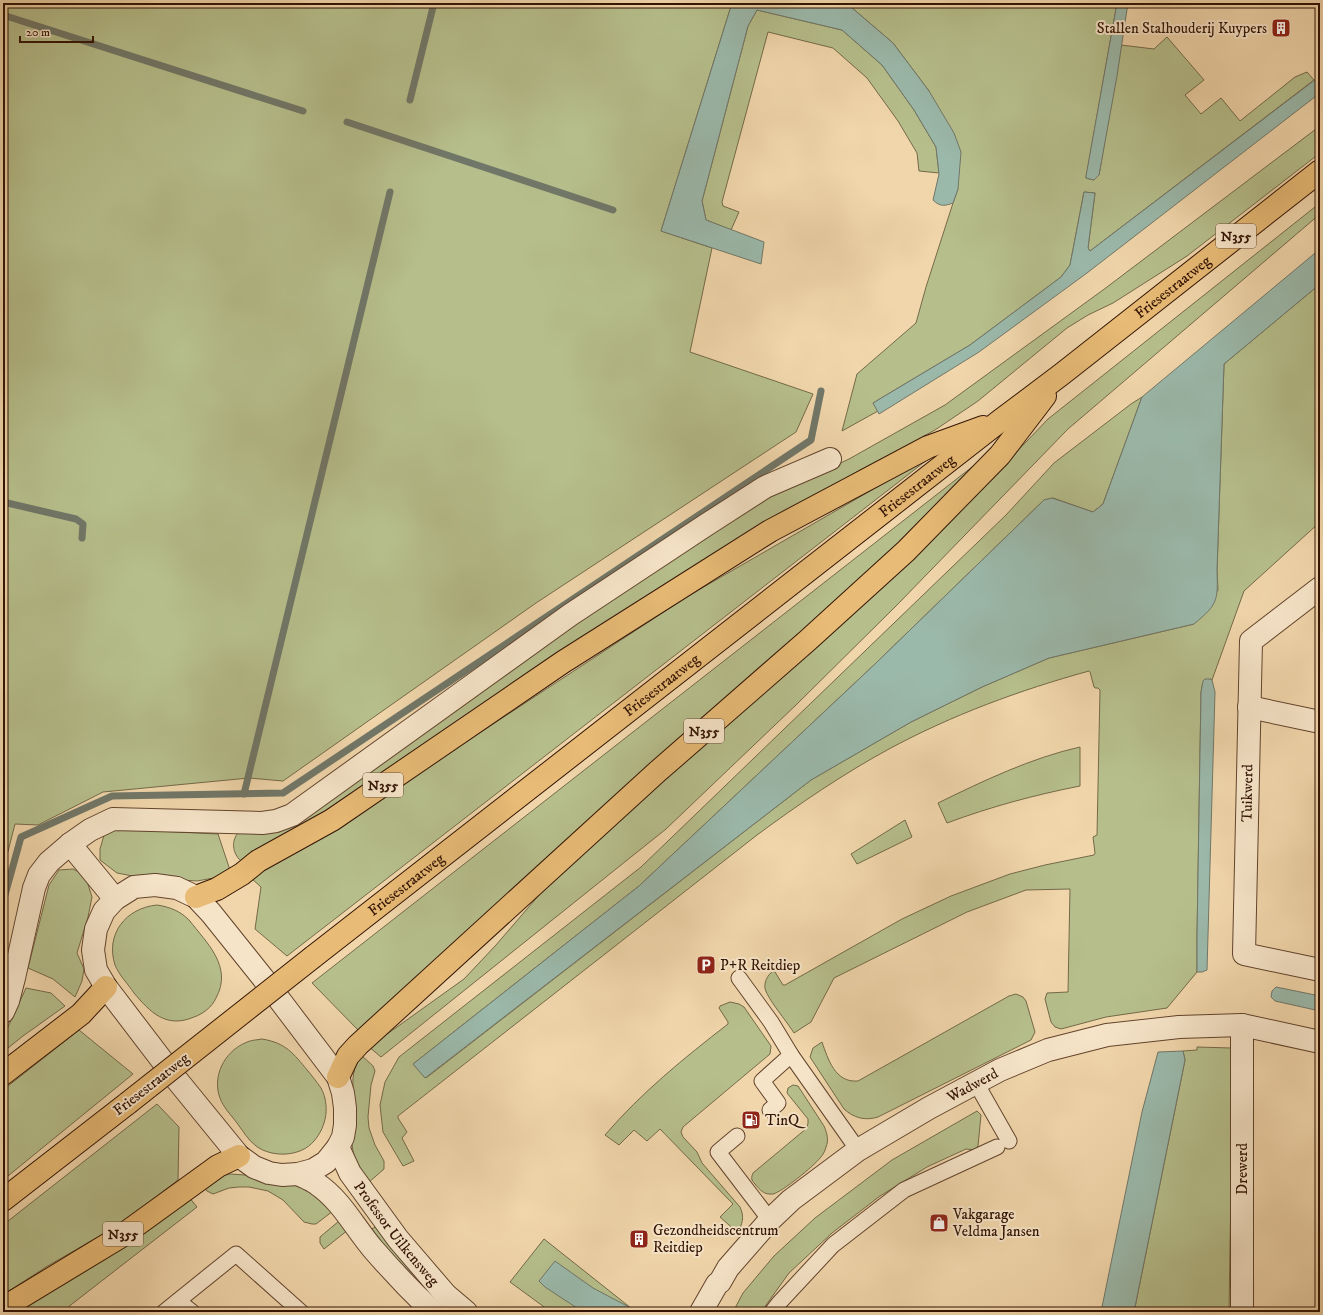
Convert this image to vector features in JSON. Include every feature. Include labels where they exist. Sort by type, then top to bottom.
[{"type":"main road","name":"Friesestraatweg","points":[[3,1200],[1320,171]]},
{"type":"main road","name":"N355","points":[[338,1077],[348,1056],[358,1045],[657,772],[808,641],[906,551],[1000,455],[1062,374]]},
{"type":"main road","name":"N355","points":[[196,897],[217,888],[242,874],[258,861],[332,820],[563,662],[770,531],[928,447],[1001,420]]},
{"type":"main road","points":[[3,1074],[81,1014],[106,987]]},
{"type":"main road","name":"N355","points":[[3,1308],[120,1237],[218,1166],[239,1156]]},
{"type":"street","points":[[3,1012],[8,1001],[34,888],[39,875],[49,862],[70,844],[90,830],[113,819],[262,822],[276,821],[292,815],[570,615],[706,525],[765,488],[830,459]]},
{"type":"street","name":"Tuikwerd","points":[[1320,588],[1251,641],[1244,954],[1320,970]]},
{"type":"street","points":[[1249,707],[1320,722]]},
{"type":"street","points":[[70,844],[115,899]]},
{"type":"street","points":[[155,885],[177,888],[196,897],[211,913],[263,978],[338,1077],[343,1093],[345,1125],[343,1137],[326,1162],[313,1170],[298,1174],[282,1175],[269,1173],[254,1167],[239,1156],[177,1080],[106,987],[96,970],[93,950],[96,929],[104,911],[115,899],[134,887],[155,885]]},
{"type":"street","name":"Wadwerd","points":[[701,1312],[728,1268],[770,1220],[791,1200],[858,1150],[929,1108],[1000,1070],[1048,1050],[1107,1035],[1179,1027],[1242,1025],[1320,1042]]},
{"type":"street","name":"Drewerd","points":[[1242,1025],[1242,1312]]},
{"type":"street","name":"Professor Uilkensweg","points":[[338,1146],[350,1173],[398,1239],[446,1295],[466,1312]]},
{"type":"street","name":"Professor Uilkensweg","points":[[298,1174],[316,1183],[328,1193],[344,1210],[373,1249],[418,1298],[433,1312]]},
{"type":"lane","points":[[739,978],[771,1022],[791,1055],[858,1150]]},
{"type":"lane","points":[[770,1110],[778,1103],[762,1081],[791,1055]]},
{"type":"lane","points":[[772,1312],[832,1245],[904,1190],[1003,1144],[976,1083]]},
{"type":"lane","points":[[737,1136],[718,1152],[770,1220]]},
{"type":"lane","points":[[164,1312],[236,1254],[301,1312]]},
{"type":"lane","points":[[178,1300],[192,1312]]},
{"type":"green space","points":[[3,3],[732,3],[661,231],[712,248],[690,352],[813,394],[796,432],[536,603],[283,781],[249,778],[103,792],[38,825],[15,824],[3,871]]},
{"type":"green space","points":[[836,3],[1117,3],[1086,178],[1094,180],[1099,175],[1121,45],[1154,49],[1167,37],[1204,80],[1185,95],[1201,114],[1221,98],[1240,121],[1295,77],[1307,72],[1314,80],[1090,251],[1088,248],[1095,193],[1084,192],[1070,265],[1061,277],[970,345],[873,403],[878,411],[842,431],[857,374],[916,323],[926,287],[958,189],[929,91],[893,43],[851,7]]},
{"type":"green space","points":[[757,10],[842,30],[882,65],[914,110],[936,147],[939,173],[919,171],[917,153],[898,121],[867,78],[833,48],[768,32],[722,202],[723,206],[739,212],[731,230],[706,220],[702,201],[748,26]]},
{"type":"green space","points":[[1320,126],[1320,153],[1187,256],[1113,303],[1088,315],[1067,328],[978,401],[935,430],[860,470],[655,592],[326,815],[241,861],[238,858],[234,850],[234,843],[236,835],[239,832],[263,831],[562,631],[729,522],[779,492],[849,459],[945,405],[1103,290]]},
{"type":"green space","points":[[1320,203],[1320,214],[1068,429],[896,606],[797,704],[666,829],[381,1057],[369,1047],[464,979],[540,894],[987,483],[1048,419]]},
{"type":"green space","points":[[1320,284],[1320,522],[1244,591],[1212,680],[1210,679],[1203,682],[1201,692],[1197,972],[1167,1008],[1106,1017],[1061,1029],[1055,1027],[1051,1022],[1045,999],[1047,993],[1068,992],[1070,889],[1026,890],[967,912],[834,978],[811,1022],[794,1033],[773,1004],[765,988],[767,978],[773,971],[783,985],[785,985],[902,919],[951,896],[1010,874],[1094,855],[1093,837],[1097,835],[1100,690],[1094,687],[1089,671],[1012,695],[937,725],[889,749],[838,779],[773,823],[398,1116],[407,1132],[402,1138],[414,1161],[403,1166],[383,1132],[380,1105],[385,1082],[399,1057],[641,867],[1006,515],[1054,463],[1142,397],[1103,504],[1093,512],[1053,498],[1044,500],[875,664],[639,886],[413,1064],[426,1078],[811,780],[911,722],[982,687],[1049,658],[1194,624],[1218,590],[1217,570],[1224,364]]},
{"type":"green space","points":[[995,449],[944,500],[807,630],[561,845],[358,1030],[312,983]]},
{"type":"green space","points":[[936,453],[287,956],[255,929],[261,887],[251,878],[312,843],[688,596]]},
{"type":"green space","points":[[1080,747],[1080,786],[1012,802],[947,823],[938,803],[1025,764],[1043,757]]},
{"type":"green space","points":[[905,820],[912,837],[857,864],[851,854]]},
{"type":"green space","points":[[115,829],[218,834],[230,870],[219,877],[197,881],[138,877],[117,873],[100,860],[100,849],[104,835]]},
{"type":"green space","points":[[73,869],[85,875],[92,897],[88,917],[77,953],[84,969],[82,981],[75,997],[53,979],[28,968],[49,885],[59,870]]},
{"type":"green space","points":[[157,905],[174,910],[189,920],[210,947],[220,966],[220,987],[216,998],[210,1007],[197,1016],[184,1020],[167,1020],[153,1012],[134,993],[121,976],[115,965],[113,943],[121,924],[127,917],[136,911]]},
{"type":"green space","points":[[26,988],[51,993],[65,1006],[3,1052],[3,1033],[8,1027]]},
{"type":"green space","points":[[1016,994],[1023,997],[1026,1001],[1035,1032],[1031,1040],[878,1117],[864,1119],[852,1115],[844,1109],[810,1057],[813,1048],[822,1042],[830,1062],[838,1074],[850,1081],[858,1081],[1009,996]]},
{"type":"green space","points":[[730,1002],[744,1007],[771,1046],[770,1054],[683,1127],[681,1132],[683,1137],[697,1152],[702,1163],[740,1207],[743,1217],[738,1233],[720,1217],[733,1204],[660,1129],[647,1141],[634,1130],[619,1145],[605,1135],[648,1090],[728,1024],[719,1008],[720,1006]]},
{"type":"green space","points":[[79,1030],[133,1074],[3,1180],[3,1090]]},
{"type":"green space","points":[[262,1039],[277,1043],[293,1054],[321,1088],[326,1101],[326,1115],[322,1129],[314,1141],[302,1150],[294,1153],[270,1153],[253,1144],[227,1111],[220,1098],[218,1090],[219,1074],[226,1059],[231,1052],[245,1043]]},
{"type":"green space","points":[[1197,1047],[1231,1048],[1233,1056],[1229,1312],[1134,1312],[1185,1060],[1183,1051],[1197,1050]]},
{"type":"green space","points":[[360,1054],[373,1066],[375,1071],[371,1085],[368,1117],[369,1128],[375,1145],[384,1161],[384,1169],[368,1183],[357,1165],[352,1144],[355,1109],[353,1077]]},
{"type":"green space","points":[[793,1085],[798,1086],[824,1126],[827,1136],[827,1144],[821,1157],[805,1172],[777,1192],[767,1194],[753,1181],[753,1173],[807,1128],[808,1119],[787,1093],[788,1088]]},
{"type":"green space","points":[[157,1104],[179,1127],[178,1180],[122,1223],[46,1267],[3,1295],[3,1225]]},
{"type":"green space","points":[[977,1111],[981,1115],[978,1146],[974,1150],[966,1149],[927,1167],[880,1196],[832,1233],[789,1273],[761,1312],[733,1312],[743,1293],[774,1256],[815,1218],[892,1160]]},
{"type":"green space","points":[[230,1174],[245,1175],[254,1178],[293,1184],[310,1189],[333,1211],[316,1224],[312,1224],[304,1222],[283,1200],[268,1191],[249,1187],[239,1187],[229,1188],[213,1194],[207,1191],[202,1185],[221,1176]]},
{"type":"green space","points":[[188,1196],[197,1207],[63,1311],[11,1312]]},
{"type":"green space","points":[[339,1221],[348,1230],[324,1249],[320,1243],[320,1237]]},
{"type":"green space","points":[[377,1226],[454,1312],[442,1312],[370,1230]]},
{"type":"green space","points":[[544,1239],[636,1312],[551,1312],[510,1282]]},
{"type":"shaded area","points":[[732,3],[836,3],[851,7],[893,43],[929,91],[954,133],[961,152],[958,189],[953,203],[943,205],[938,204],[933,200],[939,174],[936,147],[914,110],[882,65],[842,30],[757,10],[748,26],[702,201],[706,220],[764,242],[761,264],[661,231]]},
{"type":"shaded area","points":[[1117,3],[1128,3],[1117,76],[1099,175],[1094,180],[1086,178],[1086,176]]},
{"type":"shaded area","points":[[1320,76],[1320,93],[1087,273],[979,352],[879,414],[873,403],[970,345],[1061,277],[1070,265],[1084,192],[1095,193],[1088,248],[1090,251]]},
{"type":"shaded area","points":[[1320,249],[1320,284],[1224,364],[1217,589],[1215,601],[1202,617],[1194,624],[1049,658],[982,687],[911,722],[811,780],[425,1078],[413,1064],[639,886],[875,664],[1044,500],[1052,498],[1093,512],[1103,504],[1142,397]]},
{"type":"shaded area","points":[[1205,679],[1212,680],[1215,692],[1207,970],[1197,972],[1201,692],[1203,681]]},
{"type":"shaded area","points":[[1276,987],[1320,996],[1320,1011],[1275,1001],[1271,997],[1272,991]]},
{"type":"shaded area","points":[[1183,1051],[1185,1060],[1134,1312],[1101,1312],[1142,1112],[1158,1052]]},
{"type":"shaded area","points":[[555,1261],[593,1288],[629,1307],[633,1312],[583,1312],[545,1287],[539,1281]]},
{"type":"waterway","points":[[410,100],[434,3]]},
{"type":"waterway","points":[[3,15],[303,111]]},
{"type":"waterway","points":[[347,122],[613,210]]},
{"type":"waterway","points":[[244,794],[390,192]]},
{"type":"waterway","points":[[3,902],[21,837],[112,796],[283,793],[811,440],[821,391]]},
{"type":"waterway","points":[[3,502],[76,519],[83,524],[82,538]]},
{"type":"place","name":"Stallen Stalhouderij Kuypers","points":[[1281,28]]},
{"type":"place","name":"P+R Reitdiep","points":[[706,965]]},
{"type":"place","name":"TinQ","points":[[751,1120]]},
{"type":"place","name":"Vakgarage Veldma Jansen","points":[[939,1223]]},
{"type":"place","name":"Gezondheidscentrum Reitdiep","points":[[639,1239]]}]
